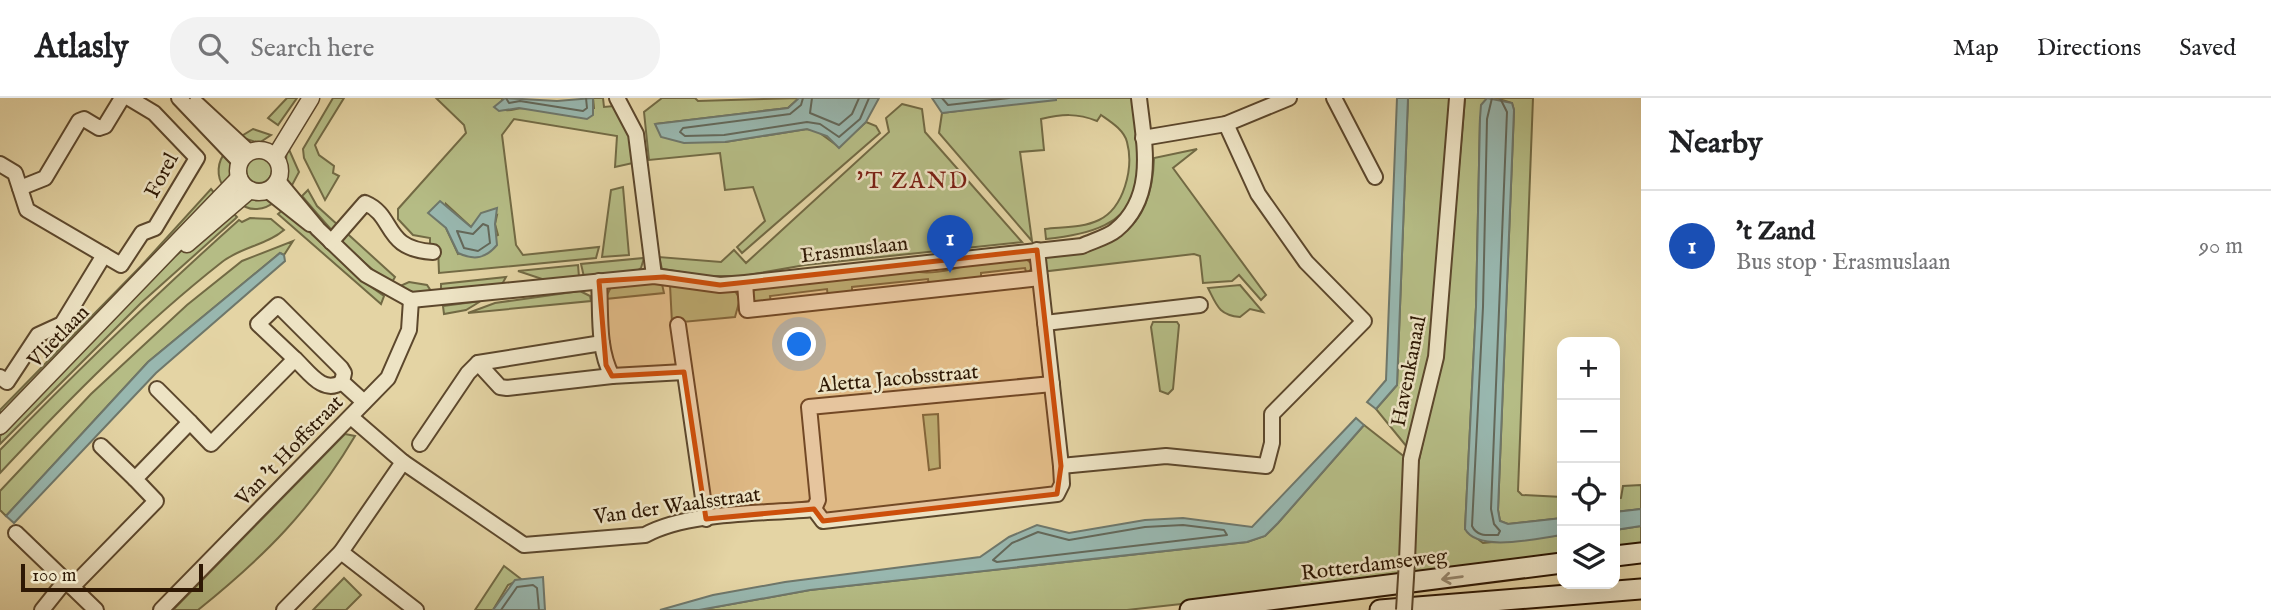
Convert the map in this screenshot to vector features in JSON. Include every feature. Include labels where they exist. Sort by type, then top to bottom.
[{"type":"main road","points":[[1620,555],[1641,553]]},
{"type":"main road","name":"Rotterdamseweg","points":[[1190,610],[1557,564]]},
{"type":"main road","points":[[1380,610],[1641,589]]},
{"type":"street","points":[[20,188],[45,178],[79,121],[84,119],[99,128],[105,126],[122,98]]},
{"type":"street","name":"Forel","points":[[104,255],[121,265],[142,233],[155,228],[197,158],[154,113],[129,98]]},
{"type":"street","points":[[179,98],[253,165],[280,168],[273,185]]},
{"type":"street","points":[[190,98],[273,185],[304,222],[318,229],[366,275],[411,300]]},
{"type":"street","name":"Vlietlaan","points":[[253,165],[301,98]]},
{"type":"street","name":"Vlietlaan","points":[[0,425],[146,275],[168,248],[253,165],[311,98]]},
{"type":"street","points":[[617,98],[636,134],[653,276]]},
{"type":"street","name":"Erasmuslaan","points":[[411,300],[653,276],[720,285],[745,283],[1082,246],[1116,231],[1134,208],[1146,179],[1139,98]]},
{"type":"street","points":[[1143,138],[1226,124],[1289,98]]},
{"type":"street","points":[[1334,98],[1375,177]]},
{"type":"street","name":"Havenkanaal","points":[[1404,610],[1411,459],[1436,357],[1457,98]]},
{"type":"street","points":[[1037,250],[1061,466],[1166,456],[1266,466],[1272,443],[1272,415],[1364,321],[1306,262],[1258,194],[1226,124]]},
{"type":"street","points":[[0,377],[7,382],[38,335],[62,324],[104,255],[27,210],[15,173],[1,166]]},
{"type":"street","points":[[331,242],[365,203],[376,209],[403,246],[417,251],[433,252]]},
{"type":"street","points":[[745,283],[747,310],[1040,278]]},
{"type":"street","points":[[599,281],[602,343],[606,365],[612,376]]},
{"type":"street","name":"Van 't Hoffstraat","points":[[161,610],[388,378],[403,349],[412,314],[411,300]]},
{"type":"street","points":[[278,304],[341,368],[344,373],[342,382],[334,388],[324,387],[258,324],[278,304]]},
{"type":"street","points":[[1045,323],[1200,305]]},
{"type":"street","points":[[678,325],[706,519]]},
{"type":"street","points":[[420,444],[468,373],[478,363],[602,343]]},
{"type":"street","points":[[157,389],[211,444],[295,359]]},
{"type":"street","points":[[478,363],[499,387],[508,388],[612,376],[684,372]]},
{"type":"street","points":[[342,382],[364,402]]},
{"type":"street","name":"Aletta Jacobsstraat","points":[[814,509],[818,500],[809,407],[1052,384]]},
{"type":"street","name":"Van der Waalsstraat","points":[[351,417],[403,463],[524,545],[645,535],[658,528],[706,519],[814,509],[823,521],[1041,497],[1057,494],[1062,484],[1061,466]]},
{"type":"street","points":[[135,479],[190,422]]},
{"type":"street","points":[[42,610],[156,501],[101,446]]},
{"type":"street","points":[[284,610],[341,552],[403,463]]},
{"type":"street","points":[[16,533],[96,610]]},
{"type":"street","points":[[341,552],[416,610]]},
{"type":"highlighted area","points":[[1037,250],[1061,466],[1057,494],[823,521],[814,509],[706,519],[684,372],[612,376],[606,365],[599,281],[664,277],[720,285]]},
{"type":"green space","points":[[287,98],[297,98],[278,125],[268,118]]},
{"type":"green space","points":[[333,98],[344,98],[315,145],[319,155],[334,166],[333,173],[339,176],[325,200],[304,158],[303,149]]},
{"type":"green space","points":[[436,98],[505,98],[502,99],[506,110],[594,108],[593,98],[603,98],[604,107],[614,106],[629,132],[633,163],[615,167],[617,136],[514,119],[502,135],[516,245],[523,255],[599,247],[596,258],[439,273],[438,247],[430,247],[430,238],[413,235],[398,219],[398,209],[466,133],[464,125]],"holes":[[[446,204],[471,227],[476,222],[497,215],[495,224],[498,235],[458,254],[446,228]]]},
{"type":"green space","points":[[662,98],[695,98],[698,101],[799,98],[788,108],[655,124],[725,142],[807,129],[817,131],[839,147],[866,122],[876,126],[880,133],[742,253],[737,247],[765,221],[753,187],[725,190],[720,153],[649,160],[644,112]]},
{"type":"green space","points":[[1056,98],[1134,98],[1139,155],[1138,178],[1133,197],[1122,213],[1105,225],[1080,234],[1046,239],[1045,229],[1086,224],[1108,214],[1121,197],[1125,186],[1129,152],[1123,134],[1101,115],[1097,121],[1069,115],[1041,119],[1044,150],[1020,152],[1032,241],[939,133],[942,113]]},
{"type":"green space","points":[[1408,98],[1452,98],[1430,353],[1407,447],[1376,409],[1397,385]]},
{"type":"green space","points":[[1465,98],[1496,98],[1480,118],[1476,307],[1465,529],[1483,543],[1557,536],[1557,559],[1411,576],[1417,469],[1443,350]]},
{"type":"green space","points":[[1496,98],[1533,98],[1518,491],[1522,495],[1557,497],[1557,519],[1508,524],[1500,521],[1498,510],[1514,110],[1512,103]]},
{"type":"green space","points":[[902,104],[922,109],[925,132],[1022,242],[805,265],[743,276],[706,276],[662,269],[659,257],[721,262],[734,250],[746,263],[889,132],[886,118]]},
{"type":"green space","points":[[253,129],[271,135],[259,143],[240,137]]},
{"type":"green space","points":[[287,145],[299,172],[290,189],[285,177]]},
{"type":"green space","points":[[1197,149],[1173,168],[1266,295],[1261,300],[1239,275],[1232,281],[1203,283],[1200,256],[1194,254],[1040,272],[1041,257],[1087,250],[1122,234],[1135,222],[1145,205],[1154,158]]},
{"type":"green space","points":[[226,152],[231,169],[224,187],[219,169]]},
{"type":"green space","points":[[259,157],[268,161],[272,170],[268,179],[259,183],[250,179],[246,170],[250,161]]},
{"type":"green space","points":[[623,187],[629,255],[602,257],[611,190]]},
{"type":"green space","points":[[211,189],[216,195],[0,417],[0,410],[141,266]]},
{"type":"green space","points":[[308,190],[317,206],[395,277],[391,284],[354,253],[322,219],[302,196]]},
{"type":"green space","points":[[251,197],[276,201],[257,209],[247,208],[239,202]]},
{"type":"green space","points":[[284,209],[367,284],[384,296],[381,304],[278,214]]},
{"type":"green space","points":[[230,210],[237,217],[141,303],[0,444],[0,436],[173,258]]},
{"type":"green space","points":[[250,218],[271,219],[284,230],[229,257],[192,286],[107,363],[0,473],[0,450],[177,276],[239,220],[242,222]]},
{"type":"green space","points":[[293,241],[284,255],[280,253],[148,362],[6,516],[0,510],[0,491],[91,394],[187,305],[242,261]]},
{"type":"green space","points":[[644,258],[637,271],[584,277],[581,264]]},
{"type":"green space","points":[[1025,258],[1033,265],[1027,276],[1025,268],[981,273],[981,281],[929,287],[928,279],[852,287],[852,294],[828,298],[827,289],[770,296],[771,303],[759,305],[753,302],[751,293],[757,288],[904,270],[937,272],[983,261]]},
{"type":"green space","points":[[578,265],[579,277],[548,281],[518,271]]},
{"type":"green space","points":[[506,277],[501,286],[441,292],[441,284]]},
{"type":"green space","points":[[409,282],[427,285],[433,294],[413,293],[398,287]]},
{"type":"green space","points":[[642,283],[662,284],[664,293],[605,299],[611,287]]},
{"type":"green space","points":[[670,285],[735,291],[740,299],[735,317],[672,323]]},
{"type":"green space","points":[[1240,285],[1263,312],[1250,309],[1240,317],[1227,314],[1217,305],[1208,288]]},
{"type":"green space","points":[[580,291],[590,296],[591,301],[468,313],[495,303]]},
{"type":"green space","points":[[481,301],[466,310],[444,314],[443,306]]},
{"type":"green space","points":[[1153,322],[1177,322],[1179,325],[1173,389],[1168,394],[1160,391],[1151,327]]},
{"type":"green space","points":[[938,414],[940,468],[929,470],[923,415]]},
{"type":"green space","points":[[1364,425],[1406,458],[1399,580],[1127,610],[699,610],[810,590],[1247,542],[1265,536],[1278,523]]},
{"type":"green space","points":[[345,434],[355,436],[338,463],[304,509],[266,551],[198,610],[173,610]]},
{"type":"green space","points":[[1641,485],[1641,509],[1620,511],[1623,486]]},
{"type":"green space","points":[[1641,526],[1641,549],[1620,551],[1620,529]]},
{"type":"green space","points":[[504,566],[521,579],[508,585],[493,610],[475,610]]},
{"type":"green space","points":[[344,578],[361,595],[346,610],[313,610]]},
{"type":"water","points":[[505,98],[557,101],[593,98],[593,115],[587,119],[519,108],[499,111],[494,107]]},
{"type":"water","points":[[799,98],[879,98],[866,122],[839,148],[827,136],[807,129],[725,142],[684,143],[661,137],[655,124],[788,108]]},
{"type":"water","points":[[932,98],[1056,98],[1056,100],[942,113]]},
{"type":"water","points":[[1397,98],[1408,98],[1397,385],[1376,409],[1367,402],[1386,380]]},
{"type":"water","points":[[1487,98],[1512,103],[1514,110],[1498,510],[1500,521],[1508,524],[1557,519],[1557,536],[1524,541],[1482,540],[1465,529],[1476,307],[1481,105]]},
{"type":"water","points":[[440,201],[471,227],[481,213],[497,208],[497,245],[480,257],[458,253],[446,228],[428,213]]},
{"type":"water","points":[[280,253],[284,255],[285,261],[156,373],[14,523],[6,516],[148,362]]},
{"type":"water","points":[[1356,418],[1364,425],[1278,523],[1265,536],[1247,542],[810,590],[699,610],[660,610],[713,595],[785,582],[980,557],[1009,537],[1037,525],[1069,533],[1145,520],[1183,518],[1252,527]]},
{"type":"water","points":[[1641,509],[1641,526],[1620,529],[1620,511]]},
{"type":"water","points":[[543,577],[545,610],[493,610],[515,580]]},
{"type":"place","name":"'t Zand","points":[[950,273]]},
{"type":"district","name":"'T ZAND","points":[[913,180]]}]
